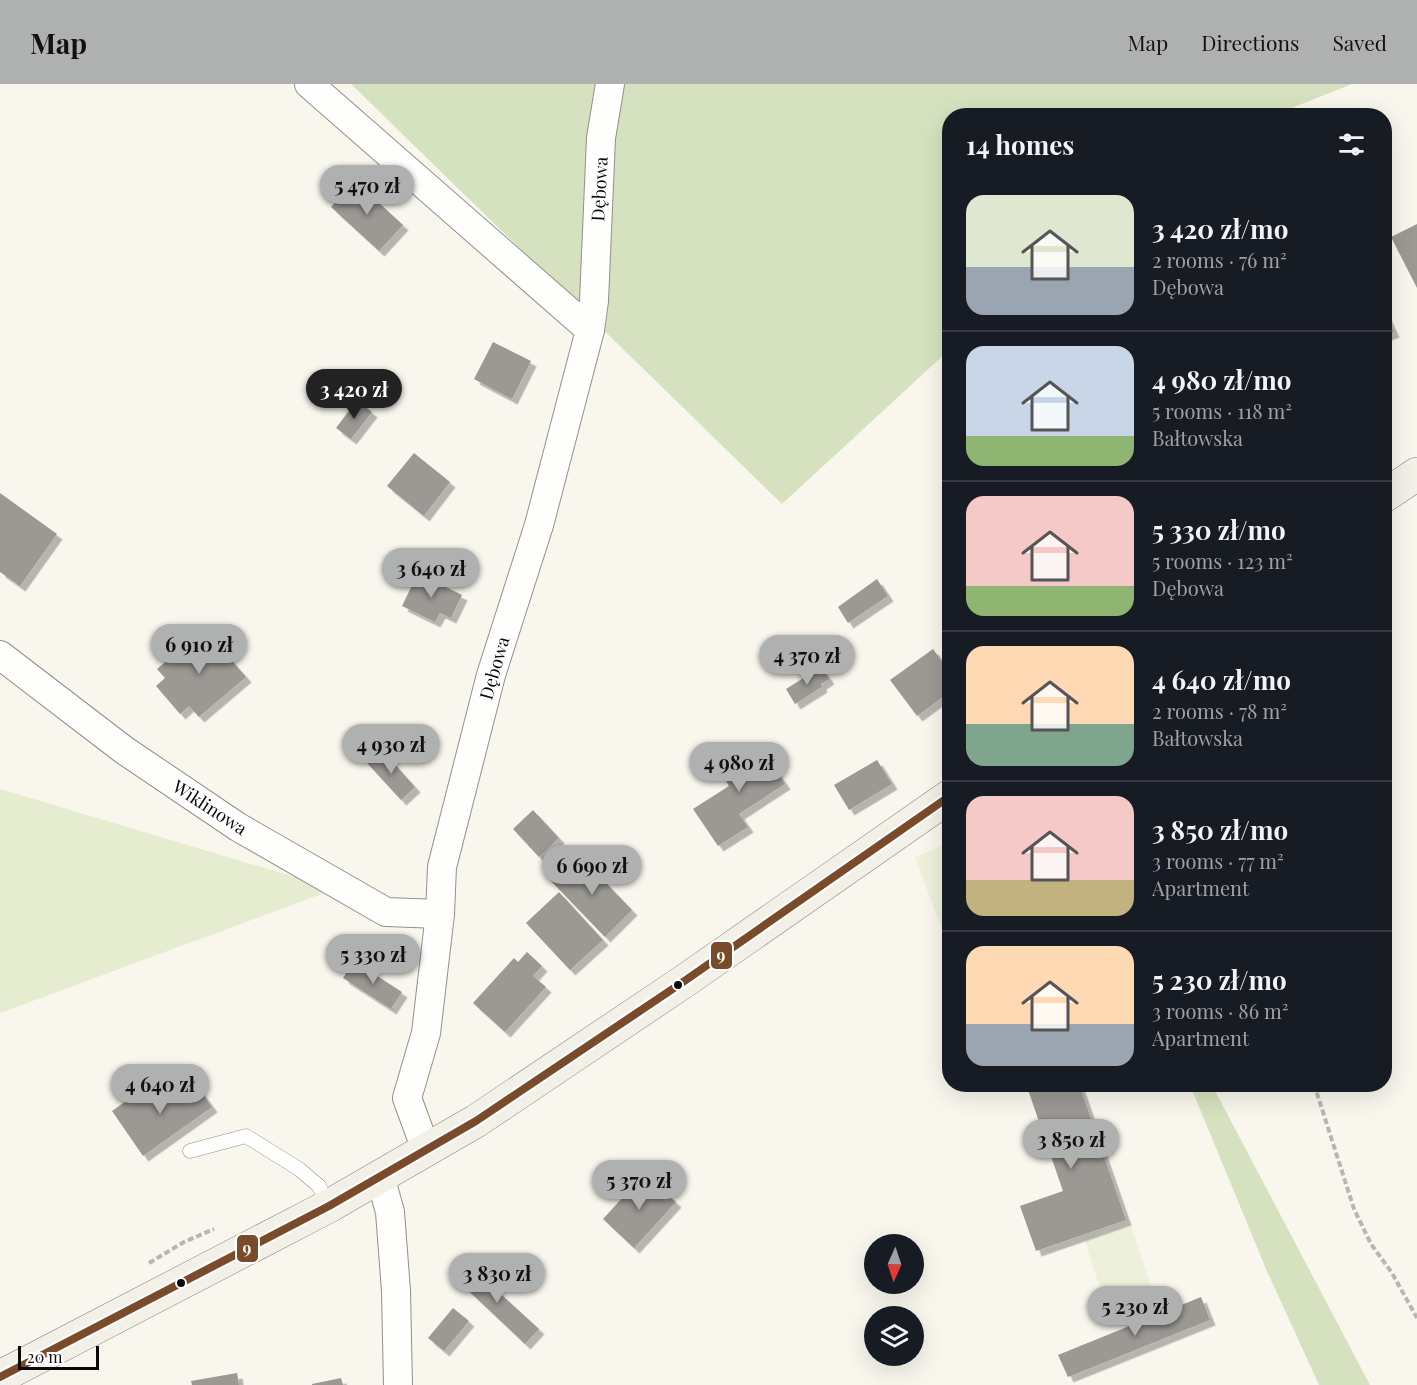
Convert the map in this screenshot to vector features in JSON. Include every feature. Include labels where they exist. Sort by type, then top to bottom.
[{"type":"main road","points":[[1392,491],[1417,474]]},
{"type":"main road","points":[[0,1377],[329,1206],[476,1121],[683,982],[942,802]]},
{"type":"street","points":[[309,84],[590,330]]},
{"type":"street","name":"Dębowa","points":[[426,1150],[407,1098],[426,1033],[440,914],[442,867],[491,675],[539,525],[590,330],[594,301],[601,138],[610,84]]},
{"type":"street","name":"Wiklinowa","points":[[0,655],[124,750],[238,826],[386,912],[440,914]]},
{"type":"street","points":[[380,1176],[390,1212],[396,1291],[398,1385]]},
{"type":"lane","points":[[190,1151],[246,1136],[299,1169],[319,1186],[329,1206]]},
{"type":"path","points":[[1317,1092],[1354,1209],[1371,1244],[1417,1317]]},
{"type":"path","points":[[147,1264],[184,1242],[215,1229]]},
{"type":"green space","points":[[351,84],[1352,84],[1292,108],[942,108],[942,356],[782,504]]},
{"type":"green space","points":[[0,789],[335,889],[0,1013]]},
{"type":"green space","points":[[942,846],[942,929],[915,857]]},
{"type":"green space","points":[[1193,1092],[1216,1092],[1370,1385],[1319,1385],[1266,1269]]},
{"type":"green space","points":[[1131,1226],[1156,1301],[1109,1316],[1085,1241]]},
{"type":"building","points":[[355,181],[403,225],[379,251],[331,207]]},
{"type":"building","points":[[1417,224],[1417,288],[1392,239],[1392,236]]},
{"type":"building","points":[[493,342],[531,361],[512,399],[474,379]]},
{"type":"building","points":[[357,400],[372,412],[351,439],[336,428]]},
{"type":"building","points":[[414,453],[450,482],[424,516],[387,486]]},
{"type":"building","points":[[0,493],[57,534],[20,586],[0,572]]},
{"type":"building","points":[[418,573],[462,595],[451,618],[440,613],[435,622],[402,606]]},
{"type":"building","points":[[877,579],[888,596],[848,623],[838,607]]},
{"type":"building","points":[[204,629],[246,677],[199,717],[189,706],[180,714],[156,686],[165,678],[157,669]]},
{"type":"building","points":[[933,649],[942,661],[942,698],[917,716],[890,680]]},
{"type":"building","points":[[821,667],[829,679],[821,684],[822,687],[795,704],[786,689]]},
{"type":"building","points":[[757,742],[785,784],[739,814],[748,827],[718,846],[693,809],[729,786],[718,768]]},
{"type":"building","points":[[381,749],[415,787],[401,800],[367,763]]},
{"type":"building","points":[[877,760],[892,784],[849,810],[834,785]]},
{"type":"building","points":[[533,810],[559,838],[539,857],[513,829]]},
{"type":"building","points":[[579,855],[632,910],[605,937],[551,881]]},
{"type":"building","points":[[559,892],[603,940],[570,970],[526,923]]},
{"type":"building","points":[[527,952],[542,966],[533,976],[546,987],[505,1032],[473,1003],[514,958],[518,962]]},
{"type":"building","points":[[354,961],[402,992],[391,1009],[343,978]]},
{"type":"building","points":[[192,1079],[212,1107],[143,1156],[112,1111],[150,1084],[162,1101]]},
{"type":"building","points":[[1029,1092],[1082,1092],[1126,1220],[1036,1251],[1020,1206],[1063,1191]]},
{"type":"building","points":[[644,1174],[676,1202],[634,1248],[603,1219]]},
{"type":"building","points":[[468,1264],[539,1329],[525,1344],[455,1278]]},
{"type":"building","points":[[1201,1297],[1210,1320],[1068,1377],[1058,1355]]},
{"type":"building","points":[[453,1308],[469,1321],[444,1351],[428,1338]]},
{"type":"building","points":[[237,1373],[239,1385],[192,1385],[191,1381]]},
{"type":"building","points":[[341,1378],[343,1385],[312,1385],[312,1384]]},
{"type":"transit line","name":"9","points":[[0,1377],[329,1206],[476,1121],[683,982],[942,802]]}]
